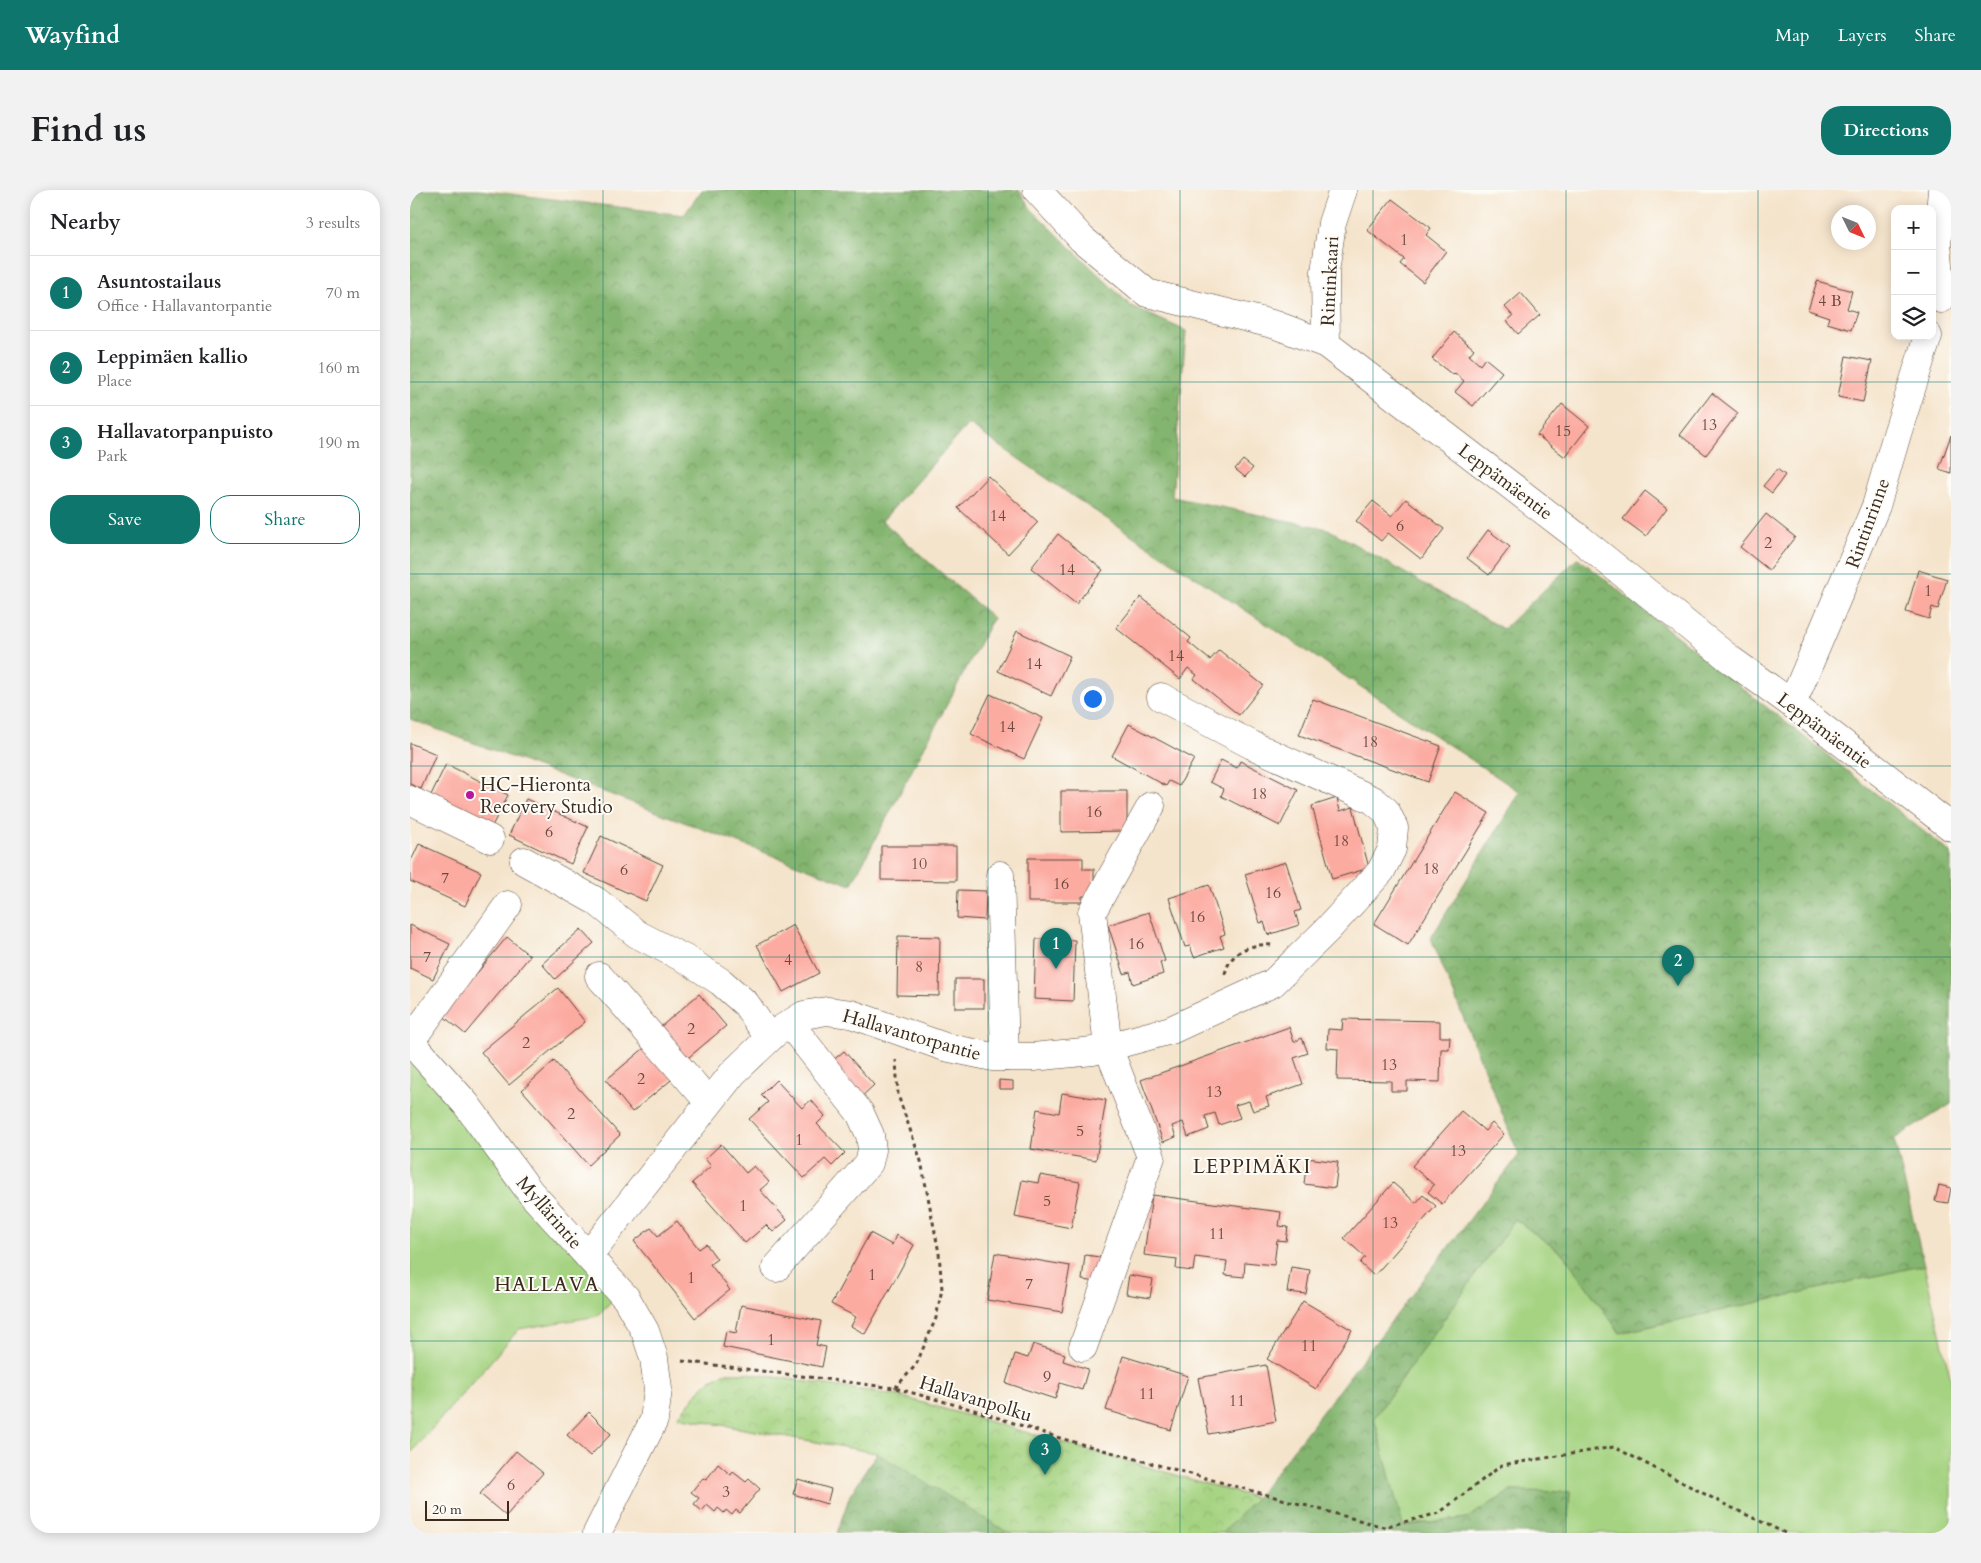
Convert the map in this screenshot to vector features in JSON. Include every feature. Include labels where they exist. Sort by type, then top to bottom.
[{"type":"street","name":"Leppämäentie","points":[[1037,190],[1082,239],[1147,293],[1276,325],[1326,344],[1574,534],[1731,660],[1792,704],[1951,827]]},
{"type":"street","name":"Rintinkaari","points":[[1326,344],[1325,272],[1332,223],[1343,190]]},
{"type":"street","points":[[1941,307],[1937,245],[1944,219],[1942,190]]},
{"type":"street","name":"Rintinrinne","points":[[1792,704],[1876,506],[1927,340]]},
{"type":"street","name":"Hallavantorpantie","points":[[588,1256],[733,1072],[780,1031],[804,1016],[828,1011],[851,1014],[945,1047],[993,1057],[1033,1057],[1093,1051],[1171,1030],[1273,983],[1327,930],[1381,871],[1392,849],[1394,828],[1386,811],[1373,800],[1252,744],[1161,697]]},
{"type":"street","points":[[412,806],[490,839]]},
{"type":"street","points":[[1083,1346],[1151,1157],[1108,1047],[1092,912],[1151,806]]},
{"type":"street","points":[[524,862],[596,901],[637,934],[689,961],[721,982],[780,1031],[860,1113],[870,1135],[872,1150],[869,1163],[776,1268]]},
{"type":"street","points":[[1000,875],[1005,1058]]},
{"type":"street","points":[[410,1041],[508,905]]},
{"type":"street","points":[[599,976],[709,1102]]},
{"type":"street","name":"Myllärintie","points":[[410,1041],[466,1104],[530,1192],[626,1298],[646,1331],[654,1358],[658,1389],[654,1420],[597,1533]]},
{"type":"path","points":[[896,1062],[898,1094],[920,1161],[939,1253],[942,1289],[936,1318],[916,1365],[896,1388]]},
{"type":"path","name":"Hallavanpolku","points":[[654,1358],[896,1388],[974,1410],[1056,1437],[1384,1527],[1439,1513],[1502,1465],[1614,1447],[1784,1533]]},
{"type":"green space","points":[[410,190],[478,190],[684,215],[702,190],[1019,190],[1031,209],[1131,306],[1186,331],[1172,497],[1328,529],[1503,629],[1578,558],[1951,853],[1951,1104],[1894,1139],[1924,1265],[1620,1333],[1564,1255],[1515,1219],[1374,1418],[1403,1526],[1467,1518],[1511,1491],[1570,1492],[1567,1533],[837,1533],[850,1495],[877,1453],[678,1417],[705,1384],[724,1373],[748,1373],[899,1396],[1256,1498],[1519,1155],[1431,938],[1520,792],[1071,495],[968,424],[882,521],[993,618],[851,885],[410,719]]},
{"type":"green space","name":"HALLAVA","points":[[410,1055],[615,1297],[598,1316],[519,1329],[410,1454]]},
{"type":"green space","points":[[1515,1219],[1564,1255],[1620,1333],[1924,1265],[1951,1380],[1951,1533],[1567,1533],[1570,1492],[1511,1491],[1467,1518],[1402,1526],[1374,1418]]},
{"type":"green space","points":[[724,1373],[748,1373],[899,1396],[1256,1498],[1222,1533],[1009,1533],[877,1453],[678,1417],[705,1384]]},
{"type":"building","points":[[1392,199],[1431,228],[1426,235],[1446,251],[1423,282],[1400,264],[1404,259],[1367,230]]},
{"type":"building","points":[[1817,281],[1852,291],[1847,309],[1857,312],[1851,330],[1827,323],[1829,317],[1808,310]]},
{"type":"building","points":[[1521,293],[1540,315],[1518,334],[1507,321],[1513,316],[1505,307]]},
{"type":"building","points":[[1454,332],[1474,349],[1469,355],[1480,365],[1485,358],[1502,372],[1473,406],[1455,392],[1464,381],[1432,359]]},
{"type":"building","points":[[1846,356],[1872,361],[1863,402],[1838,397]]},
{"type":"building","points":[[1712,393],[1738,413],[1706,455],[1680,435]]},
{"type":"building","points":[[1562,404],[1589,426],[1565,457],[1537,435]]},
{"type":"building","points":[[1951,435],[1951,473],[1939,469]]},
{"type":"building","points":[[1243,460],[1253,468],[1245,477],[1235,469]]},
{"type":"building","points":[[1777,469],[1785,475],[1772,493],[1763,486]]},
{"type":"building","points":[[988,476],[1038,522],[1008,554],[958,508]]},
{"type":"building","points":[[1645,491],[1667,508],[1646,536],[1623,519]]},
{"type":"building","points":[[1406,499],[1444,529],[1421,559],[1388,533],[1381,541],[1356,521],[1373,501],[1392,516]]},
{"type":"building","points":[[1766,514],[1795,537],[1769,570],[1740,547]]},
{"type":"building","points":[[1488,530],[1510,547],[1489,575],[1467,558]]},
{"type":"building","points":[[1058,534],[1103,570],[1076,604],[1031,568]]},
{"type":"building","points":[[1918,570],[1947,579],[1938,609],[1932,607],[1929,619],[1906,612]]},
{"type":"building","points":[[1141,597],[1191,638],[1188,642],[1210,660],[1219,650],[1263,685],[1239,715],[1194,679],[1197,675],[1188,668],[1180,679],[1116,628]]},
{"type":"building","points":[[1017,631],[1070,656],[1051,696],[998,671]]},
{"type":"building","points":[[990,694],[1043,718],[1024,759],[971,734]]},
{"type":"building","points":[[1313,699],[1441,746],[1428,782],[1299,735]]},
{"type":"building","points":[[1129,724],[1194,759],[1179,786],[1169,781],[1166,786],[1112,756]]},
{"type":"building","points":[[410,743],[436,754],[421,789],[410,784]]},
{"type":"building","points":[[1221,760],[1237,768],[1240,761],[1298,790],[1280,826],[1221,796],[1224,789],[1210,782]]},
{"type":"building","points":[[446,764],[508,795],[491,828],[430,797]]},
{"type":"building","points":[[1061,791],[1127,791],[1127,831],[1061,832]]},
{"type":"building","points":[[1455,792],[1489,813],[1408,945],[1374,924]]},
{"type":"building","points":[[1337,798],[1340,811],[1353,807],[1369,868],[1332,879],[1312,806]]},
{"type":"building","points":[[526,799],[588,827],[571,864],[509,835]]},
{"type":"building","points":[[601,836],[663,865],[646,901],[584,873]]},
{"type":"building","points":[[419,844],[481,872],[465,906],[410,881],[410,863]]},
{"type":"building","points":[[881,846],[956,846],[956,881],[881,880]]},
{"type":"building","points":[[1028,858],[1083,858],[1083,869],[1094,869],[1094,896],[1082,896],[1082,902],[1028,902]]},
{"type":"building","points":[[1286,862],[1301,910],[1295,912],[1299,925],[1268,935],[1264,922],[1260,923],[1245,874]]},
{"type":"building","points":[[1209,885],[1225,934],[1220,936],[1224,947],[1194,957],[1190,946],[1185,947],[1169,898]]},
{"type":"building","points":[[958,890],[986,891],[985,920],[957,918]]},
{"type":"building","points":[[1149,912],[1165,961],[1160,962],[1163,974],[1133,984],[1130,972],[1124,974],[1108,925]]},
{"type":"building","points":[[410,925],[450,944],[433,979],[410,968]]},
{"type":"building","points":[[793,925],[819,973],[783,992],[757,945]]},
{"type":"building","points":[[581,929],[594,943],[555,979],[542,964]]},
{"type":"building","points":[[898,936],[940,937],[939,996],[897,995]]},
{"type":"building","points":[[507,937],[530,956],[465,1034],[442,1015]]},
{"type":"building","points":[[1036,939],[1075,940],[1073,1001],[1034,999]]},
{"type":"building","points":[[955,979],[984,979],[984,1008],[955,1008]]},
{"type":"building","points":[[558,988],[585,1022],[509,1085],[481,1052]]},
{"type":"building","points":[[699,994],[726,1026],[683,1062],[657,1030]]},
{"type":"building","points":[[1343,1019],[1440,1021],[1440,1037],[1450,1037],[1449,1049],[1441,1049],[1440,1082],[1407,1081],[1407,1091],[1391,1091],[1391,1081],[1337,1080],[1338,1049],[1327,1048],[1328,1029],[1342,1030]]},
{"type":"building","points":[[1289,1027],[1294,1042],[1302,1038],[1308,1053],[1294,1058],[1303,1084],[1266,1097],[1269,1106],[1253,1111],[1249,1101],[1235,1105],[1240,1118],[1219,1125],[1215,1113],[1205,1116],[1209,1129],[1188,1137],[1183,1122],[1172,1126],[1176,1137],[1163,1142],[1141,1080]]},
{"type":"building","points":[[649,1044],[676,1076],[632,1112],[606,1080]]},
{"type":"building","points":[[844,1051],[874,1085],[860,1098],[830,1063]]},
{"type":"building","points":[[554,1061],[620,1135],[588,1165],[522,1090]]},
{"type":"building","points":[[776,1080],[802,1108],[811,1100],[825,1116],[817,1124],[845,1153],[832,1166],[825,1159],[804,1178],[749,1119],[768,1102],[761,1095]]},
{"type":"building","points":[[999,1080],[1013,1081],[1013,1089],[999,1089]]},
{"type":"building","points":[[1062,1093],[1106,1100],[1096,1160],[1031,1149],[1037,1109],[1059,1113]]},
{"type":"building","points":[[1461,1111],[1485,1131],[1492,1123],[1504,1134],[1442,1204],[1428,1192],[1434,1185],[1412,1166]]},
{"type":"building","points":[[721,1144],[746,1173],[754,1166],[769,1182],[760,1190],[787,1220],[773,1232],[766,1225],[745,1243],[692,1183],[711,1166],[705,1159]]},
{"type":"building","points":[[1307,1158],[1338,1162],[1335,1188],[1304,1184]]},
{"type":"building","points":[[1040,1175],[1080,1182],[1071,1228],[1015,1217],[1022,1180],[1038,1183]]},
{"type":"building","points":[[1393,1183],[1416,1203],[1423,1195],[1436,1206],[1374,1276],[1360,1263],[1365,1257],[1344,1238]]},
{"type":"building","points":[[1939,1185],[1951,1188],[1948,1203],[1935,1201]]},
{"type":"building","points":[[1152,1195],[1281,1212],[1279,1226],[1288,1227],[1286,1241],[1277,1240],[1274,1265],[1245,1262],[1244,1277],[1225,1275],[1227,1261],[1195,1257],[1193,1271],[1176,1269],[1177,1259],[1144,1255]]},
{"type":"building","points":[[677,1221],[699,1249],[706,1244],[717,1259],[710,1264],[730,1290],[695,1318],[634,1241],[651,1228],[658,1236]]},
{"type":"building","points":[[870,1233],[892,1245],[896,1235],[914,1245],[865,1334],[851,1326],[856,1317],[831,1304]]},
{"type":"building","points":[[995,1253],[1070,1266],[1062,1312],[987,1300]]},
{"type":"building","points":[[1085,1255],[1100,1257],[1097,1282],[1082,1280]]},
{"type":"building","points":[[1291,1267],[1310,1270],[1306,1294],[1287,1292]]},
{"type":"building","points":[[1129,1275],[1153,1279],[1150,1298],[1126,1294]]},
{"type":"building","points":[[1303,1301],[1352,1330],[1316,1389],[1267,1359]]},
{"type":"building","points":[[741,1305],[821,1321],[816,1345],[826,1347],[822,1367],[723,1347],[726,1331],[736,1333]]},
{"type":"building","points":[[1033,1344],[1065,1354],[1063,1361],[1088,1369],[1082,1390],[1060,1383],[1055,1399],[1006,1383],[1015,1354],[1028,1358]]},
{"type":"building","points":[[1123,1356],[1188,1376],[1171,1430],[1106,1410]]},
{"type":"building","points":[[1266,1365],[1276,1421],[1209,1434],[1198,1378]]},
{"type":"building","points":[[589,1412],[611,1434],[590,1456],[567,1435]]},
{"type":"building","points":[[516,1451],[543,1473],[506,1516],[480,1494]]},
{"type":"building","points":[[718,1464],[731,1475],[733,1472],[746,1482],[749,1479],[760,1489],[740,1513],[736,1510],[732,1515],[726,1510],[724,1513],[718,1508],[715,1512],[707,1505],[702,1511],[694,1504],[699,1498],[691,1492],[703,1478],[706,1480]]},
{"type":"building","points":[[798,1479],[831,1489],[827,1504],[793,1494]]},
{"type":"place","name":"HC-Hieronta Recovery Studio","points":[[470,795]]},
{"type":"place","name":"Asuntostailaus","points":[[1056,969]]},
{"type":"place","name":"Leppimäen kallio","points":[[1678,986]]},
{"type":"place","name":"Hallavatorpanpuisto","points":[[1045,1475]]},
{"type":"district","name":"LEPPIMÄKI","points":[[1252,1166]]},
{"type":"district","name":"HALLAVA","points":[[547,1284]]}]
